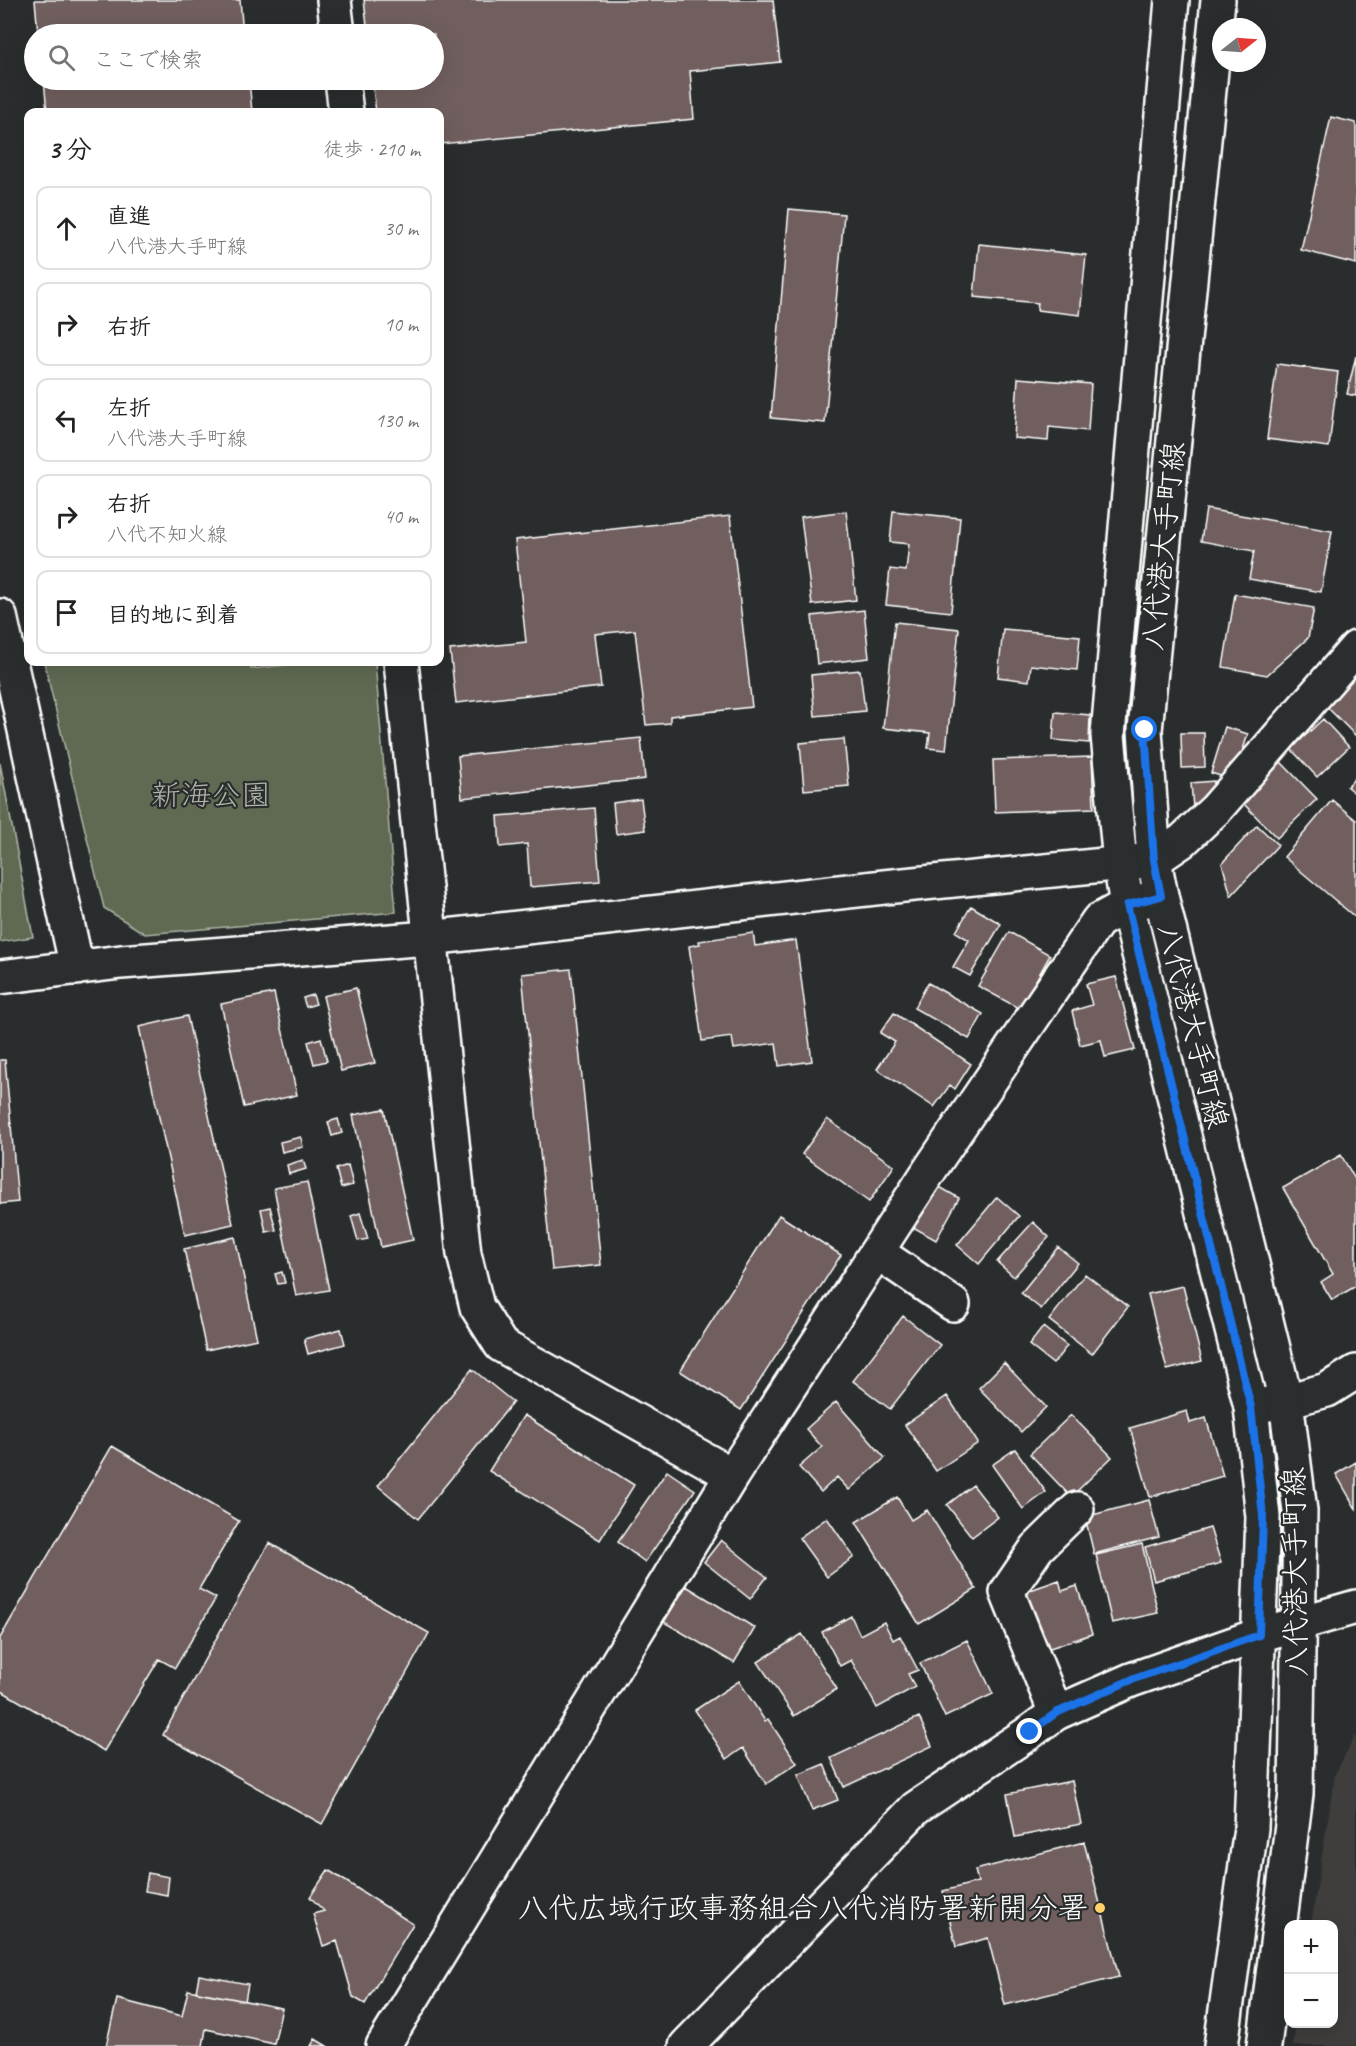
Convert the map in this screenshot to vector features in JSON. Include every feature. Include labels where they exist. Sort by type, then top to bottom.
[{"type":"main road","points":[[334,0],[337,24]]},
{"type":"main road","name":"八代港大手町線","points":[[1172,0],[1108,735],[1120,863],[1127,905],[1251,1407],[1263,1516],[1251,1828],[1221,2046]]},
{"type":"main road","name":"八代港大手町線","points":[[1218,0],[1145,730],[1154,860],[1161,896],[1286,1401],[1300,1511],[1296,1794],[1264,2046]]},
{"type":"main road","points":[[343,90],[346,108]]},
{"type":"main road","points":[[0,616],[77,968]]},
{"type":"main road","points":[[0,977],[133,961],[429,938],[884,887],[1154,860],[1182,841],[1216,809],[1356,648]]},
{"type":"main road","points":[[401,666],[464,1254],[477,1307],[501,1344],[732,1475]]},
{"type":"main road","points":[[383,2046],[732,1475],[931,1168],[1098,921],[1127,905],[1161,896]]},
{"type":"main road","points":[[877,1252],[953,1304]]},
{"type":"main road","points":[[1251,1407],[1327,1390],[1356,1372]]},
{"type":"main road","points":[[1056,1713],[1007,1592],[1037,1548],[1077,1509]]},
{"type":"main road","points":[[686,2046],[916,1808],[1056,1713],[1131,1680],[1259,1635],[1356,1607]]},
{"type":"shaded area","points":[[1356,1734],[1356,2046],[1293,2046],[1295,2028],[1338,2028],[1338,1920],[1312,1920],[1335,1774]]},
{"type":"green space","name":"新海公園","points":[[45,666],[251,666],[251,669],[276,666],[375,666],[396,912],[145,934],[104,908]]},
{"type":"green space","points":[[0,763],[33,937],[0,942]]},
{"type":"building","points":[[35,0],[240,0],[242,24],[37,24]]},
{"type":"building","points":[[364,0],[773,0],[780,62],[690,71],[694,119],[444,144],[444,108],[376,108],[373,90],[444,90],[444,24],[367,24]]},
{"type":"building","points":[[45,90],[250,90],[252,108],[47,108]]},
{"type":"building","points":[[1331,117],[1356,123],[1356,264],[1301,250]]},
{"type":"building","points":[[789,209],[844,214],[825,423],[771,418]]},
{"type":"building","points":[[979,244],[1086,255],[1080,315],[1037,310],[1038,303],[974,297]]},
{"type":"building","points":[[1356,356],[1356,396],[1347,394]]},
{"type":"building","points":[[1277,364],[1338,372],[1329,447],[1267,439]]},
{"type":"building","points":[[1018,378],[1091,384],[1088,431],[1049,427],[1048,441],[1014,438]]},
{"type":"building","points":[[1206,509],[1332,531],[1321,592],[1249,579],[1254,551],[1201,541]]},
{"type":"building","points":[[846,511],[856,600],[812,605],[801,517]]},
{"type":"building","points":[[893,511],[960,518],[951,612],[886,605],[890,569],[906,571],[909,544],[890,542]]},
{"type":"building","points":[[730,516],[752,707],[670,716],[670,723],[646,725],[635,630],[595,634],[601,687],[456,703],[450,650],[526,642],[515,540]]},
{"type":"building","points":[[1235,594],[1314,608],[1308,638],[1267,675],[1223,667]]},
{"type":"building","points":[[864,610],[869,658],[817,664],[812,616]]},
{"type":"building","points":[[895,622],[959,629],[946,750],[928,748],[930,733],[883,728]]},
{"type":"building","points":[[1003,629],[1080,636],[1077,670],[1031,665],[1029,681],[998,677]]},
{"type":"building","points":[[860,670],[865,711],[815,716],[811,675]]},
{"type":"building","points":[[1356,672],[1356,736],[1324,704]]},
{"type":"building","points":[[1055,712],[1090,715],[1089,743],[1053,740]]},
{"type":"building","points":[[1323,719],[1349,747],[1317,777],[1291,749]]},
{"type":"building","points":[[1225,727],[1248,734],[1233,780],[1211,773]]},
{"type":"building","points":[[1181,733],[1204,733],[1205,767],[1182,768]]},
{"type":"building","points":[[641,738],[645,779],[462,798],[458,756]]},
{"type":"building","points":[[844,739],[849,786],[804,790],[800,743]]},
{"type":"building","points":[[1092,757],[1094,808],[995,812],[993,760]]},
{"type":"building","points":[[1280,761],[1317,799],[1277,838],[1240,800]]},
{"type":"building","points":[[1356,777],[1356,794],[1347,787]]},
{"type":"building","points":[[1214,781],[1216,805],[1193,808],[1191,783]]},
{"type":"building","points":[[641,799],[645,830],[616,834],[613,803]]},
{"type":"building","points":[[1332,800],[1356,820],[1356,918],[1284,857]]},
{"type":"building","points":[[594,808],[600,881],[530,887],[527,844],[500,847],[498,816]]},
{"type":"building","points":[[1257,825],[1278,845],[1231,896],[1222,863]]},
{"type":"building","points":[[971,906],[1001,924],[970,976],[953,967],[969,940],[956,932]]},
{"type":"building","points":[[1009,932],[1050,955],[1020,1009],[978,986]]},
{"type":"building","points":[[753,933],[755,946],[796,940],[812,1061],[779,1066],[776,1043],[734,1049],[732,1037],[702,1041],[689,946],[700,944],[699,941]]},
{"type":"building","points":[[571,969],[601,1265],[552,1270],[522,974]]},
{"type":"building","points":[[1116,977],[1135,1050],[1105,1057],[1101,1040],[1080,1045],[1072,1011],[1092,1005],[1086,984]]},
{"type":"building","points":[[928,983],[983,1014],[969,1039],[914,1008]]},
{"type":"building","points":[[356,988],[375,1063],[341,1071],[323,996]]},
{"type":"building","points":[[274,993],[297,1095],[244,1107],[221,1004]]},
{"type":"building","points":[[313,995],[316,1004],[306,1007],[303,998]]},
{"type":"building","points":[[894,1013],[971,1064],[955,1089],[950,1085],[934,1107],[877,1069],[895,1042],[880,1033]]},
{"type":"building","points":[[187,1016],[233,1224],[185,1235],[139,1027]]},
{"type":"building","points":[[321,1038],[327,1061],[314,1064],[308,1042]]},
{"type":"building","points":[[0,1060],[5,1060],[18,1202],[0,1204]]},
{"type":"building","points":[[384,1109],[413,1240],[381,1247],[353,1115]]},
{"type":"building","points":[[338,1119],[342,1133],[332,1136],[328,1122]]},
{"type":"building","points":[[827,1119],[894,1166],[869,1202],[802,1154]]},
{"type":"building","points":[[301,1137],[303,1147],[282,1152],[280,1142]]},
{"type":"building","points":[[1341,1155],[1356,1181],[1356,1286],[1332,1300],[1321,1282],[1333,1274],[1283,1188]]},
{"type":"building","points":[[303,1160],[306,1169],[289,1174],[287,1165]]},
{"type":"building","points":[[348,1165],[353,1185],[341,1188],[336,1169]]},
{"type":"building","points":[[307,1182],[329,1290],[296,1296],[274,1188]]},
{"type":"building","points":[[936,1185],[959,1198],[936,1240],[913,1227]]},
{"type":"building","points":[[997,1197],[1019,1216],[979,1264],[957,1245]]},
{"type":"building","points":[[270,1207],[276,1230],[266,1232],[261,1209]]},
{"type":"building","points":[[360,1213],[368,1239],[358,1241],[351,1216]]},
{"type":"building","points":[[779,1215],[841,1255],[741,1410],[680,1371]]},
{"type":"building","points":[[1033,1222],[1049,1237],[1014,1277],[997,1262]]},
{"type":"building","points":[[235,1237],[257,1339],[206,1350],[184,1249]]},
{"type":"building","points":[[1058,1247],[1078,1263],[1041,1309],[1021,1293]]},
{"type":"building","points":[[282,1272],[285,1283],[278,1284],[275,1274]]},
{"type":"building","points":[[1085,1274],[1128,1307],[1092,1354],[1049,1320]]},
{"type":"building","points":[[1183,1286],[1202,1361],[1167,1370],[1148,1294]]},
{"type":"building","points":[[903,1316],[940,1345],[890,1409],[853,1381]]},
{"type":"building","points":[[1043,1327],[1067,1346],[1053,1364],[1029,1345]]},
{"type":"building","points":[[341,1329],[345,1344],[308,1354],[304,1339]]},
{"type":"building","points":[[1004,1363],[1046,1407],[1021,1432],[979,1388]]},
{"type":"building","points":[[472,1369],[513,1402],[418,1519],[378,1486]]},
{"type":"building","points":[[947,1396],[978,1443],[936,1471],[905,1425]]},
{"type":"building","points":[[836,1402],[885,1458],[849,1490],[837,1477],[821,1492],[799,1467],[822,1447],[806,1429]]},
{"type":"building","points":[[1187,1411],[1190,1423],[1206,1418],[1223,1476],[1150,1497],[1130,1428]]},
{"type":"building","points":[[524,1415],[634,1485],[600,1540],[489,1471]]},
{"type":"building","points":[[1071,1415],[1112,1457],[1071,1497],[1030,1454]]},
{"type":"building","points":[[112,1446],[239,1521],[199,1589],[216,1598],[175,1668],[159,1659],[104,1751],[0,1690],[0,1638]]},
{"type":"building","points":[[1015,1449],[1046,1492],[1023,1509],[992,1465]]},
{"type":"building","points":[[1356,1462],[1356,1509],[1336,1474]]},
{"type":"building","points":[[667,1471],[695,1490],[645,1562],[618,1542]]},
{"type":"building","points":[[973,1485],[998,1517],[972,1537],[947,1505]]},
{"type":"building","points":[[897,1497],[911,1520],[927,1510],[976,1589],[919,1624],[856,1522]]},
{"type":"building","points":[[1149,1500],[1159,1537],[1094,1554],[1085,1517]]},
{"type":"building","points":[[827,1518],[854,1557],[827,1577],[799,1538]]},
{"type":"building","points":[[1210,1528],[1221,1563],[1154,1581],[1145,1547]]},
{"type":"building","points":[[721,1540],[767,1577],[750,1599],[704,1562]]},
{"type":"building","points":[[269,1543],[429,1633],[322,1824],[163,1735]]},
{"type":"building","points":[[1142,1544],[1158,1613],[1112,1623],[1096,1555]]},
{"type":"building","points":[[1059,1580],[1062,1591],[1077,1586],[1092,1634],[1038,1652],[1019,1594]]},
{"type":"building","points":[[686,1586],[755,1628],[734,1663],[664,1622]]},
{"type":"building","points":[[851,1616],[860,1635],[884,1622],[893,1640],[900,1636],[918,1670],[908,1674],[915,1687],[877,1708],[851,1660],[840,1666],[822,1632]]},
{"type":"building","points":[[802,1634],[837,1689],[794,1716],[758,1662]]},
{"type":"building","points":[[967,1640],[993,1694],[945,1717],[920,1663]]},
{"type":"building","points":[[739,1681],[765,1721],[768,1719],[797,1763],[766,1784],[743,1748],[727,1759],[695,1710]]},
{"type":"building","points":[[919,1717],[932,1746],[844,1787],[831,1758]]},
{"type":"building","points":[[824,1764],[838,1800],[812,1810],[798,1775]]},
{"type":"building","points":[[1072,1781],[1081,1824],[1015,1837],[1007,1794]]},
{"type":"building","points":[[1084,1842],[1119,1977],[1005,2005],[988,1938],[956,1947],[943,1891],[978,1882],[975,1870]]},
{"type":"building","points":[[328,1870],[413,1924],[365,2004],[353,1997],[337,1941],[323,1946],[313,1914],[324,1911],[310,1897]]},
{"type":"building","points":[[148,1873],[169,1877],[167,1895],[145,1891]]},
{"type":"building","points":[[199,1975],[248,1984],[245,2001],[196,1992]]},
{"type":"building","points":[[188,1990],[282,2008],[274,2044],[206,2029],[203,2046],[106,2046],[117,1999],[182,2016]]},
{"type":"building","points":[[315,2039],[327,2046],[311,2046]]},
{"type":"place","name":"八代広域行政事務組合八代消防署新開分署","points":[[1100,1908]]},
{"type":"route","points":[[1030,1732],[1056,1713],[1131,1680],[1259,1635],[1263,1516],[1251,1407],[1127,905],[1161,896],[1154,860],[1145,730]]}]
